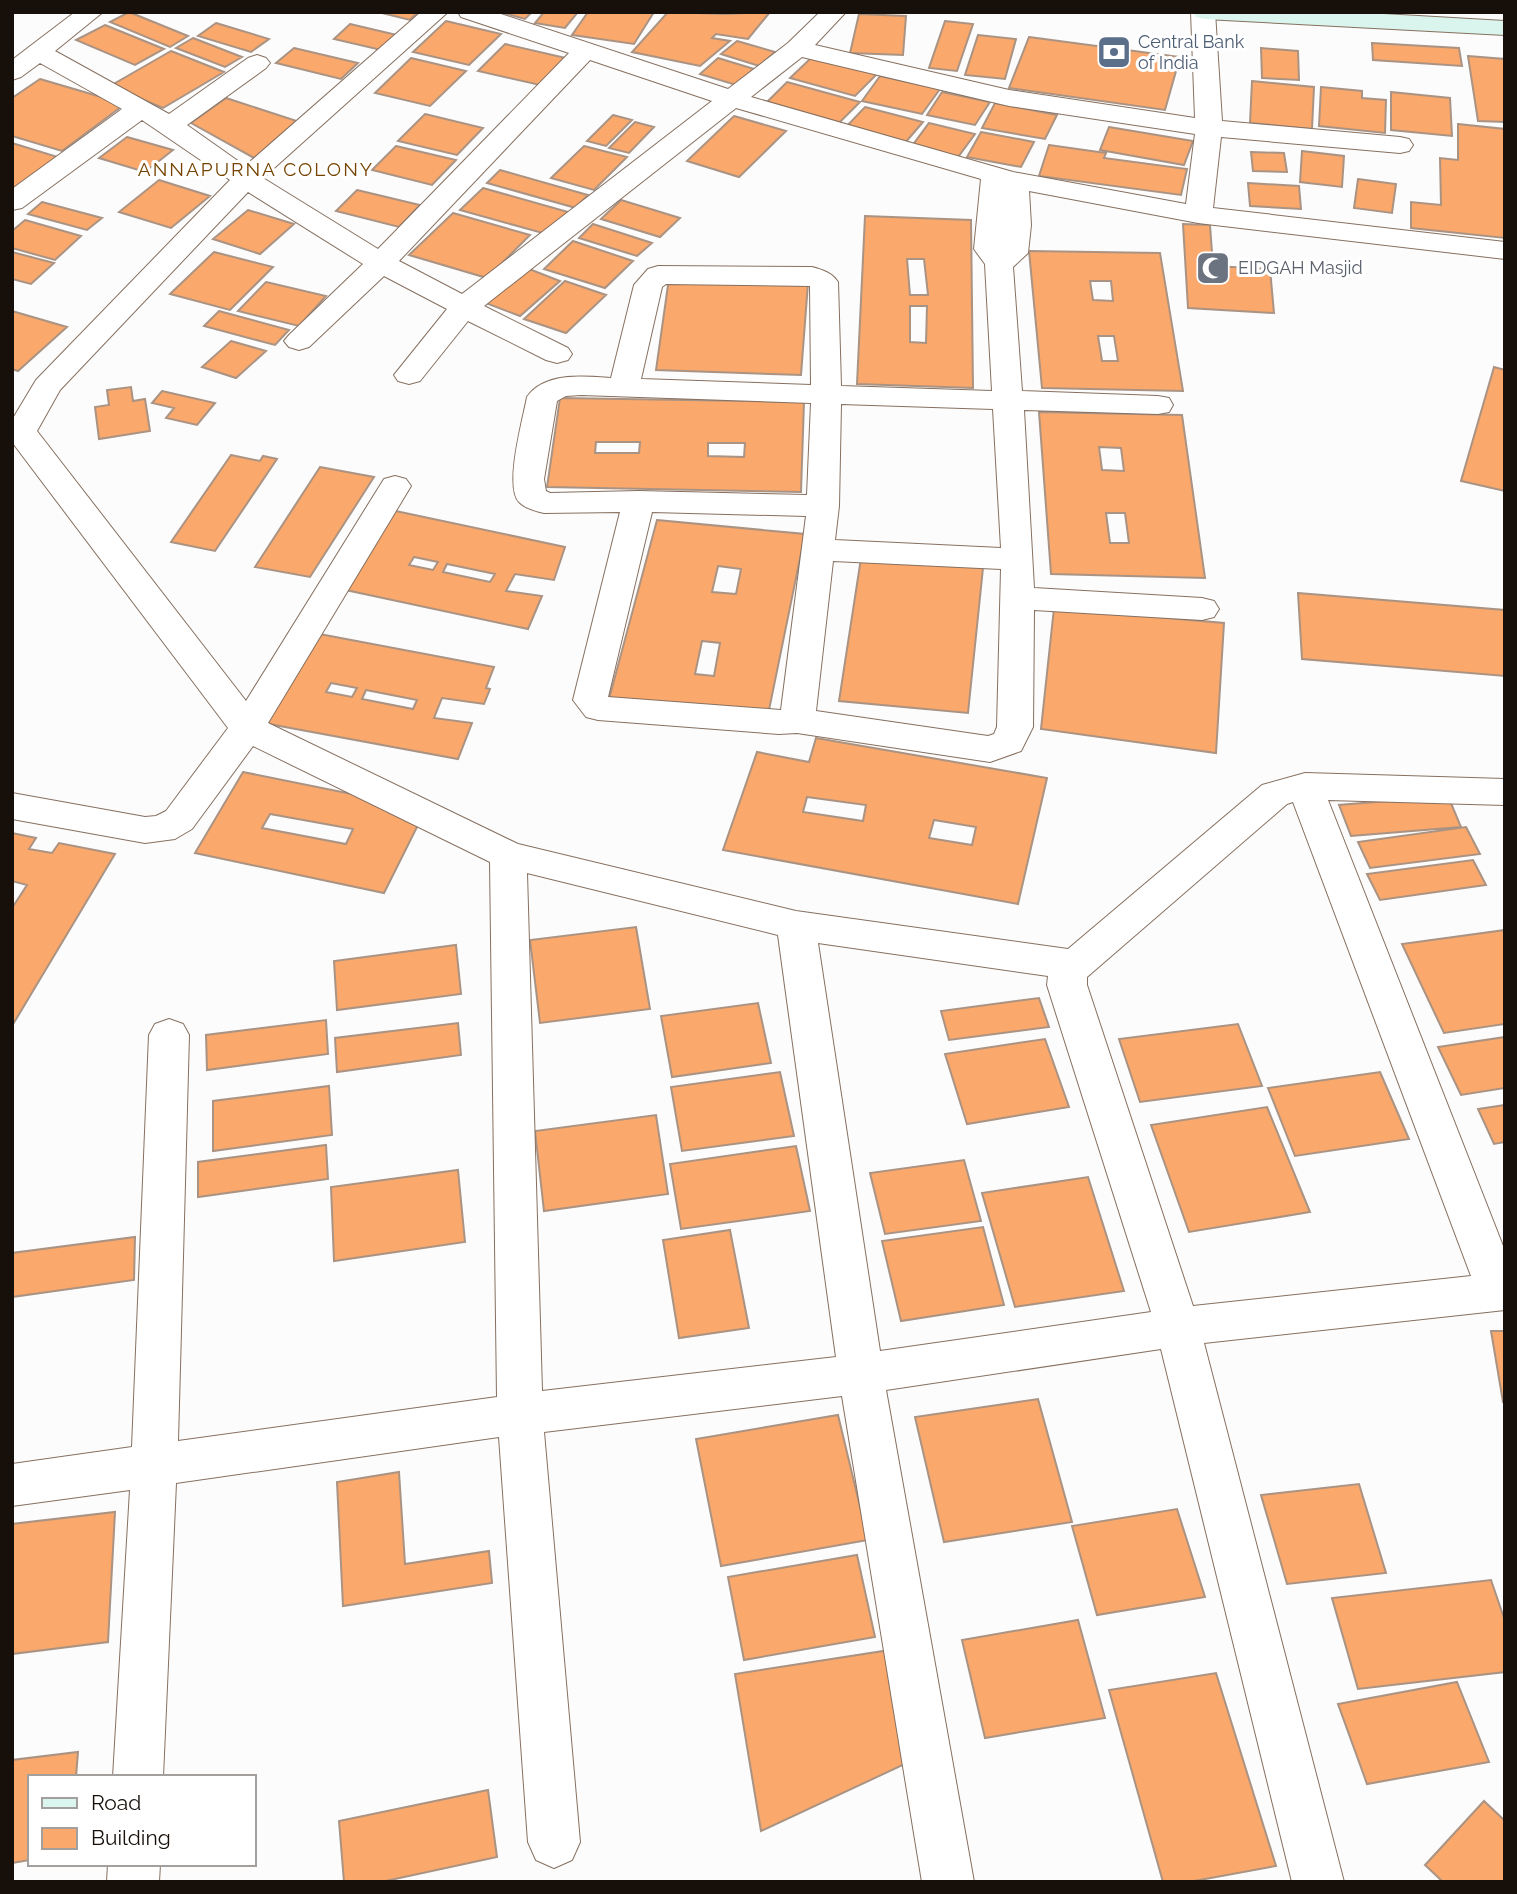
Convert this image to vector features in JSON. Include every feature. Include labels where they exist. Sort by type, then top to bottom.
[{"type":"main road","points":[[1204,12],[1505,28]]},
{"type":"street","points":[[12,72],[91,12]]},
{"type":"street","points":[[436,12],[246,179],[47,386],[17,438],[247,728],[508,855],[796,925],[1074,965]]},
{"type":"street","points":[[470,12],[731,99],[1005,177],[1198,215],[1505,251]]},
{"type":"street","points":[[409,375],[464,307],[797,47],[834,12]]},
{"type":"street","points":[[1198,215],[1209,128],[1204,12]]},
{"type":"street","points":[[797,47],[1009,98],[1209,128],[1399,145]]},
{"type":"street","points":[[299,341],[381,263],[587,49]]},
{"type":"street","points":[[40,53],[170,125],[246,179],[381,263],[557,354]]},
{"type":"street","points":[[170,125],[257,63]]},
{"type":"street","points":[[12,202],[141,108]]},
{"type":"street","points":[[639,501],[590,700],[598,708],[779,722],[797,721],[990,749],[1008,742],[1015,727],[1018,559],[999,264],[1014,253],[1017,225],[1005,177]]},
{"type":"street","points":[[624,388],[648,285],[658,275],[812,276],[824,282],[826,395],[822,506],[797,721]]},
{"type":"street","points":[[822,506],[639,501],[544,503],[531,496],[527,479],[542,397],[552,389],[567,387],[1158,405]]},
{"type":"street","points":[[12,806],[145,830],[162,829],[179,820],[247,728],[395,486]]},
{"type":"street","points":[[817,550],[1018,559]]},
{"type":"street","points":[[1017,597],[1202,609]]},
{"type":"street","points":[[1318,1882],[1178,1327],[1067,985],[1069,973],[1074,965],[1275,794],[1304,786],[1505,792]]},
{"type":"street","points":[[12,1485],[520,1414],[861,1374],[1178,1327],[1502,1291],[1304,786]]},
{"type":"street","points":[[508,855],[520,1414],[554,1842]]},
{"type":"street","points":[[796,925],[861,1374],[948,1882]]},
{"type":"street","points":[[138,1775],[154,1466],[169,1035]]},
{"type":"building","points":[[129,12],[188,36],[170,47],[110,22]]},
{"type":"building","points":[[378,12],[418,12],[410,20]]},
{"type":"building","points":[[500,12],[532,12],[525,19]]},
{"type":"building","points":[[544,12],[578,12],[565,28],[535,23]]},
{"type":"building","points":[[588,12],[654,12],[634,44],[572,35]]},
{"type":"building","points":[[668,12],[770,12],[748,39],[716,34],[712,38],[730,41],[700,66],[632,52]]},
{"type":"building","points":[[859,14],[906,16],[903,55],[850,53]]},
{"type":"building","points":[[446,21],[501,34],[469,65],[413,52]]},
{"type":"building","points":[[945,21],[973,24],[957,71],[929,68]]},
{"type":"building","points":[[216,23],[269,39],[251,52],[198,36]]},
{"type":"building","points":[[350,24],[397,35],[381,50],[334,39]]},
{"type":"building","points":[[105,25],[164,49],[135,65],[76,40]]},
{"type":"building","points":[[978,35],[1016,39],[1005,79],[965,75]]},
{"type":"building","points":[[1029,37],[1180,57],[1165,110],[1009,88]]},
{"type":"building","points":[[193,38],[242,57],[225,67],[176,48]]},
{"type":"building","points":[[737,41],[775,52],[759,66],[721,54]]},
{"type":"building","points":[[1372,43],[1459,48],[1462,66],[1373,60]]},
{"type":"building","points":[[505,44],[566,58],[540,85],[478,71]]},
{"type":"building","points":[[294,48],[358,63],[341,79],[276,63]]},
{"type":"building","points":[[1261,48],[1298,51],[1299,80],[1262,78]]},
{"type":"building","points":[[171,51],[224,72],[163,108],[110,86]]},
{"type":"building","points":[[1468,56],[1505,59],[1505,122],[1478,121]]},
{"type":"building","points":[[812,57],[877,74],[855,96],[790,78]]},
{"type":"building","points":[[411,58],[466,71],[430,106],[375,93]]},
{"type":"building","points":[[718,58],[754,69],[736,85],[700,74]]},
{"type":"building","points":[[880,76],[940,89],[922,114],[862,101]]},
{"type":"building","points":[[40,79],[125,104],[62,151],[12,136],[12,98]]},
{"type":"building","points":[[1252,81],[1314,87],[1312,129],[1250,123]]},
{"type":"building","points":[[787,82],[860,102],[835,127],[762,107]]},
{"type":"building","points":[[1321,87],[1362,91],[1362,98],[1386,100],[1385,133],[1319,126]]},
{"type":"building","points":[[942,92],[990,102],[975,125],[927,115]]},
{"type":"building","points":[[1391,92],[1450,98],[1452,136],[1391,130]]},
{"type":"building","points":[[226,98],[303,123],[256,159],[191,123]]},
{"type":"building","points":[[995,103],[1057,115],[1045,139],[982,128]]},
{"type":"building","points":[[865,107],[923,122],[904,144],[845,128]]},
{"type":"building","points":[[425,114],[483,128],[457,155],[398,141]]},
{"type":"building","points":[[613,115],[632,120],[606,146],[587,141]]},
{"type":"building","points":[[734,116],[786,131],[739,177],[687,161]]},
{"type":"building","points":[[635,122],[654,127],[629,153],[609,148]]},
{"type":"building","points":[[929,123],[975,134],[958,157],[912,146]]},
{"type":"building","points":[[1458,124],[1505,129],[1505,238],[1411,228],[1411,202],[1441,205],[1440,158],[1458,160]]},
{"type":"building","points":[[1109,127],[1193,141],[1184,165],[1100,150]]},
{"type":"building","points":[[981,132],[1034,142],[1021,167],[967,157]]},
{"type":"building","points":[[127,137],[173,150],[145,172],[99,158]]},
{"type":"building","points":[[12,143],[61,158],[12,191]]},
{"type":"building","points":[[1049,145],[1106,153],[1104,158],[1187,169],[1181,195],[1039,176]]},
{"type":"building","points":[[396,146],[456,160],[432,185],[372,170]]},
{"type":"building","points":[[584,146],[627,157],[594,190],[551,178]]},
{"type":"building","points":[[1302,151],[1344,156],[1342,187],[1300,182]]},
{"type":"building","points":[[1251,152],[1284,153],[1287,172],[1253,171]]},
{"type":"building","points":[[500,170],[588,195],[576,208],[487,183]]},
{"type":"building","points":[[1358,179],[1396,184],[1392,213],[1354,208]]},
{"type":"building","points":[[159,180],[210,196],[171,228],[119,212]]},
{"type":"building","points":[[1248,183],[1299,186],[1301,209],[1250,206]]},
{"type":"building","points":[[483,188],[568,212],[546,234],[460,210]]},
{"type":"building","points":[[357,190],[420,205],[399,227],[336,211]]},
{"type":"building","points":[[621,200],[680,218],[660,237],[601,219]]},
{"type":"building","points":[[42,202],[102,218],[87,230],[28,214]]},
{"type":"building","points":[[248,210],[294,224],[260,254],[213,239]]},
{"type":"building","points":[[453,213],[530,235],[487,278],[409,255]]},
{"type":"building","points":[[865,216],[971,220],[973,388],[857,384]],"holes":[[[907,259],[924,259],[928,295],[910,295]],[[910,306],[927,306],[926,343],[910,342]]]},
{"type":"building","points":[[25,220],[81,236],[55,260],[12,248],[12,231]]},
{"type":"building","points":[[593,224],[652,243],[637,256],[579,238]]},
{"type":"building","name":"EIDGAH Masjid","points":[[1183,224],[1210,225],[1213,266],[1270,269],[1274,313],[1188,308]]},
{"type":"building","points":[[573,241],[633,261],[605,288],[544,269]]},
{"type":"building","points":[[1029,251],[1160,253],[1183,391],[1042,388]],"holes":[[[1090,281],[1111,281],[1113,301],[1093,300]],[[1098,336],[1114,336],[1118,361],[1102,361]]]},
{"type":"building","points":[[12,252],[54,263],[31,284],[12,279]]},
{"type":"building","points":[[214,252],[273,267],[230,310],[170,294]]},
{"type":"building","points":[[524,267],[560,281],[520,316],[483,302]]},
{"type":"building","points":[[669,278],[808,283],[801,375],[656,370]]},
{"type":"building","points":[[565,281],[606,295],[566,333],[524,319]]},
{"type":"building","points":[[266,282],[326,296],[299,326],[238,311]]},
{"type":"building","points":[[12,311],[67,327],[18,371],[12,369]]},
{"type":"building","points":[[219,311],[289,330],[275,345],[204,326]]},
{"type":"building","points":[[231,341],[266,351],[236,378],[202,367]]},
{"type":"building","points":[[1494,367],[1505,370],[1505,491],[1461,481]]},
{"type":"building","points":[[131,387],[133,401],[145,399],[150,431],[99,439],[95,407],[109,405],[107,390]]},
{"type":"building","points":[[162,391],[215,403],[197,425],[166,418],[174,408],[152,403]]},
{"type":"building","points":[[560,398],[804,402],[801,492],[547,487]],"holes":[[[596,442],[640,442],[639,453],[595,453]],[[708,443],[745,443],[744,457],[708,456]]]},
{"type":"building","points":[[1039,412],[1182,415],[1205,578],[1051,574]],"holes":[[[1099,447],[1121,448],[1124,471],[1102,470]],[[1106,513],[1125,513],[1129,543],[1110,543]]]},
{"type":"building","points":[[231,455],[260,461],[263,456],[277,459],[215,551],[171,542]]},
{"type":"building","points":[[320,467],[374,477],[310,577],[255,567]]},
{"type":"building","points":[[391,510],[565,547],[554,580],[515,574],[506,591],[542,596],[528,629],[341,589]],"holes":[[[414,557],[438,562],[433,570],[409,565]],[[447,564],[495,574],[490,582],[443,572]]]},
{"type":"building","points":[[657,520],[805,534],[768,715],[609,699]],"holes":[[[718,566],[741,569],[736,594],[712,592]],[[702,641],[720,643],[714,676],[695,674]]]},
{"type":"building","points":[[861,558],[983,568],[968,713],[839,701]]},
{"type":"building","points":[[1298,593],[1505,610],[1505,676],[1302,659]]},
{"type":"building","points":[[1054,608],[1224,623],[1216,753],[1041,729]]},
{"type":"building","points":[[309,632],[494,667],[486,688],[490,689],[484,704],[442,698],[434,718],[472,723],[458,759],[258,722]],"holes":[[[331,683],[357,688],[352,697],[326,692]],[[366,690],[417,700],[413,709],[362,699]]]},
{"type":"building","points":[[816,738],[1047,778],[1018,904],[723,850],[757,752],[809,762]],"holes":[[[807,797],[866,805],[863,821],[803,812]],[[934,820],[976,827],[972,845],[929,838]]]},
{"type":"building","points":[[243,772],[426,809],[384,893],[195,853]],"holes":[[[270,814],[353,829],[346,844],[262,828]]]},
{"type":"building","points":[[1448,796],[1461,827],[1351,836],[1339,805]]},
{"type":"building","points":[[1466,827],[1480,854],[1370,868],[1358,842]]},
{"type":"building","points":[[12,833],[36,838],[29,849],[52,853],[59,843],[115,854],[12,1026],[12,908],[27,885],[12,881]]},
{"type":"building","points":[[1473,860],[1486,885],[1380,900],[1367,874]]},
{"type":"building","points":[[636,927],[650,1009],[540,1023],[530,940]]},
{"type":"building","points":[[1505,930],[1505,1024],[1444,1033],[1402,944]]},
{"type":"building","points":[[456,945],[461,994],[337,1010],[334,961]]},
{"type":"building","points":[[1039,998],[1049,1027],[949,1040],[941,1011]]},
{"type":"building","points":[[758,1003],[771,1063],[672,1077],[661,1016]]},
{"type":"building","points":[[326,1020],[328,1054],[207,1070],[206,1035]]},
{"type":"building","points":[[458,1023],[461,1055],[337,1072],[335,1038]]},
{"type":"building","points":[[1238,1024],[1262,1086],[1140,1102],[1119,1039]]},
{"type":"building","points":[[1505,1037],[1505,1088],[1461,1095],[1438,1047]]},
{"type":"building","points":[[1045,1039],[1069,1107],[967,1124],[945,1054]]},
{"type":"building","points":[[780,1072],[794,1136],[682,1151],[671,1087]]},
{"type":"building","points":[[1380,1072],[1409,1139],[1295,1156],[1268,1088]]},
{"type":"building","points":[[329,1086],[332,1135],[213,1151],[213,1101]]},
{"type":"building","points":[[1505,1105],[1505,1142],[1494,1144],[1478,1109]]},
{"type":"building","points":[[1267,1107],[1310,1212],[1189,1232],[1151,1125]]},
{"type":"building","points":[[656,1115],[668,1194],[544,1211],[535,1131]]},
{"type":"building","points":[[326,1145],[328,1179],[198,1197],[198,1162]]},
{"type":"building","points":[[796,1146],[810,1211],[681,1229],[670,1164]]},
{"type":"building","points":[[964,1160],[981,1221],[885,1234],[870,1173]]},
{"type":"building","points":[[458,1170],[465,1242],[334,1261],[331,1187]]},
{"type":"building","points":[[1088,1177],[1124,1291],[1015,1307],[982,1193]]},
{"type":"building","points":[[983,1227],[1004,1305],[901,1321],[882,1241]]},
{"type":"building","points":[[730,1230],[749,1328],[679,1338],[663,1240]]},
{"type":"building","points":[[135,1237],[134,1280],[12,1297],[12,1253]]},
{"type":"building","points":[[1491,1331],[1505,1331],[1505,1402],[1503,1402]]},
{"type":"building","points":[[1038,1399],[1072,1522],[944,1542],[915,1417]]},
{"type":"building","points":[[838,1415],[868,1540],[721,1566],[696,1439]]},
{"type":"building","points":[[399,1472],[405,1564],[489,1551],[492,1583],[343,1606],[337,1482]]},
{"type":"building","points":[[1359,1484],[1386,1573],[1287,1584],[1261,1495]]},
{"type":"building","points":[[1177,1509],[1205,1597],[1097,1615],[1072,1526]]},
{"type":"building","points":[[115,1512],[108,1642],[12,1654],[12,1524]]},
{"type":"building","points":[[857,1555],[875,1637],[744,1660],[728,1577]]},
{"type":"building","points":[[1491,1580],[1505,1621],[1505,1672],[1358,1689],[1332,1598]]},
{"type":"building","points":[[1078,1620],[1105,1718],[985,1738],[962,1640]]},
{"type":"building","points":[[890,1650],[907,1763],[761,1831],[735,1674]]},
{"type":"building","points":[[1216,1673],[1276,1866],[1189,1882],[1163,1882],[1109,1690]]},
{"type":"building","points":[[1457,1682],[1489,1762],[1367,1784],[1338,1704]]},
{"type":"building","points":[[78,1752],[76,1775],[28,1775],[28,1860],[12,1863],[12,1760]]},
{"type":"building","points":[[488,1790],[497,1857],[381,1882],[344,1882],[339,1821]]},
{"type":"building","points":[[1484,1801],[1505,1821],[1505,1882],[1443,1882],[1425,1865]]},
{"type":"place","name":"Central Bank of India","points":[[1114,52]]},
{"type":"place","name":"EIDGAH Masjid","points":[[1213,268]]},
{"type":"district","name":"ANNAPURNA COLONY","points":[[256,169]]}]
